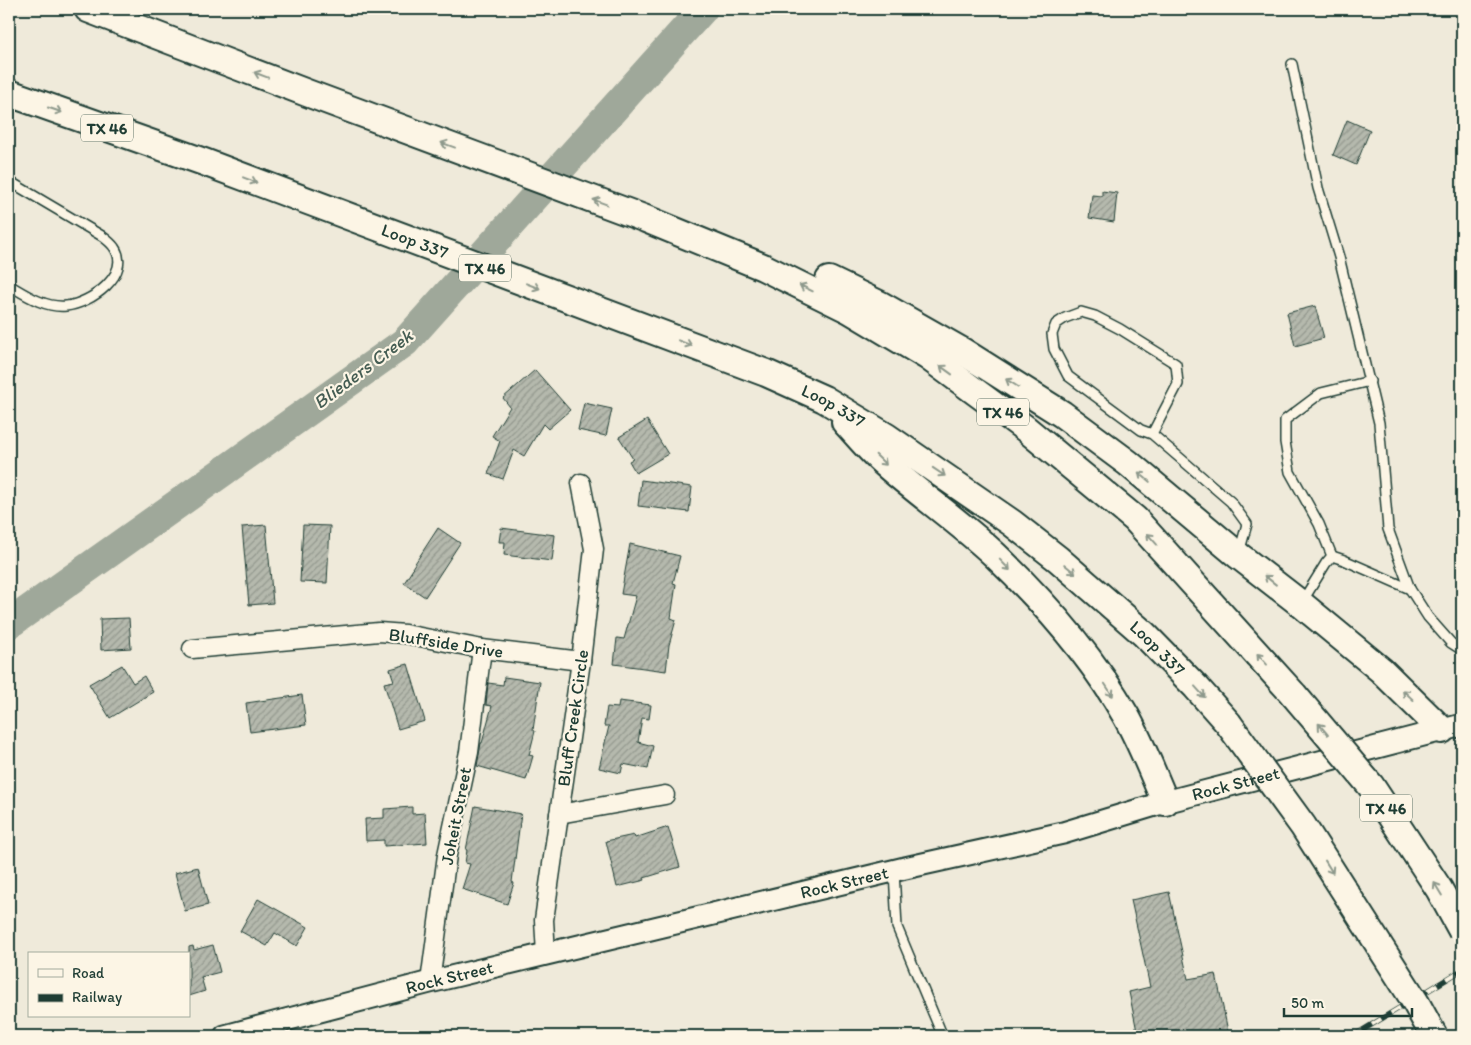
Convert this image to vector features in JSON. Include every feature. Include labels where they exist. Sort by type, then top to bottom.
[{"type":"main road","name":"TX 46","points":[[88,9],[646,219],[763,267],[850,310],[927,356],[1026,429],[1135,519],[1294,695],[1371,786],[1439,889],[1462,932]]},
{"type":"main road","name":"Loop 337","points":[[9,93],[204,162],[766,373],[824,399],[888,437],[1012,523],[1058,558],[1144,634],[1196,687],[1228,723],[1303,826],[1416,1003],[1434,1036]]},
{"type":"main road","points":[[646,219],[795,264],[881,304],[962,351],[1062,414],[1128,463],[1239,556],[1452,728]]},
{"type":"main road","points":[[824,399],[882,462],[966,529],[995,555],[1065,631],[1095,669],[1126,716],[1165,802]]},
{"type":"street","name":"Bluff Creek Circle","points":[[546,954],[544,920],[581,661],[594,549],[581,483]]},
{"type":"street","name":"Bluffside Drive","points":[[192,650],[380,632],[405,634],[482,649],[581,661]]},
{"type":"street","name":"Joheit Street","points":[[430,982],[447,855],[468,752],[482,649]]},
{"type":"street","name":"Rock Street","points":[[225,1036],[430,982],[894,870],[1063,833],[1165,802],[1452,728]]},
{"type":"street","points":[[559,814],[665,795]]},
{"type":"lane","points":[[1292,64],[1318,188],[1339,257],[1379,422],[1388,529],[1410,589],[1428,617],[1451,643],[1462,650]]},
{"type":"lane","points":[[9,180],[102,236],[114,247],[118,256],[117,269],[110,282],[96,295],[81,303],[65,306],[48,304],[35,300],[9,285]]},
{"type":"lane","points":[[1152,434],[1178,384],[1176,364],[1120,329],[1095,316],[1081,312],[1065,318],[1056,324],[1052,334],[1054,349],[1068,376],[1141,430],[1152,434],[1231,502],[1247,524],[1239,556]]},
{"type":"lane","points":[[1370,381],[1321,393],[1286,420],[1285,442],[1290,472],[1319,524],[1332,556],[1410,589]]},
{"type":"lane","points":[[1300,604],[1332,556]]},
{"type":"lane","points":[[894,870],[897,927],[941,1032]]},
{"type":"building","points":[[1347,120],[1370,130],[1356,165],[1333,155]]},
{"type":"building","points":[[1102,191],[1117,193],[1114,222],[1089,218],[1092,195],[1102,196]]},
{"type":"building","points":[[1315,306],[1324,338],[1295,346],[1287,313]]},
{"type":"building","points":[[535,370],[570,410],[548,429],[543,424],[524,456],[514,450],[503,479],[488,474],[500,441],[492,436],[510,407],[503,398]]},
{"type":"building","points":[[584,403],[612,409],[606,436],[578,430]]},
{"type":"building","points":[[647,420],[668,454],[636,473],[629,461],[633,459],[619,437]]},
{"type":"building","points":[[641,480],[692,487],[689,512],[638,506]]},
{"type":"building","points":[[266,525],[273,603],[249,605],[242,527]]},
{"type":"building","points":[[303,525],[330,526],[327,583],[300,582]]},
{"type":"building","points":[[438,528],[460,543],[425,597],[404,583]]},
{"type":"building","points":[[501,528],[555,535],[552,561],[504,555],[505,542],[499,542]]},
{"type":"building","points":[[630,544],[680,556],[673,583],[676,584],[671,618],[676,620],[669,645],[666,671],[614,664],[617,638],[624,639],[636,596],[621,594]]},
{"type":"building","points":[[129,618],[131,648],[101,650],[100,619]]},
{"type":"building","points":[[408,664],[425,721],[398,729],[384,683],[394,681],[390,669]]},
{"type":"building","points":[[122,665],[133,683],[144,676],[153,692],[110,718],[89,684]]},
{"type":"building","points":[[504,677],[540,682],[533,730],[535,731],[529,755],[533,756],[526,780],[477,766],[481,743],[492,706],[486,705],[488,683],[503,685]]},
{"type":"building","points":[[302,695],[306,725],[250,732],[246,703]]},
{"type":"building","points":[[619,701],[651,705],[649,719],[642,718],[638,742],[653,746],[648,769],[623,764],[621,773],[599,768],[609,726],[604,726],[607,707],[618,708]]},
{"type":"building","points":[[475,806],[521,814],[512,882],[514,883],[507,904],[462,889],[470,864],[465,863],[466,850]]},
{"type":"building","points":[[412,807],[412,814],[425,813],[427,843],[384,846],[384,840],[366,841],[365,819],[384,818],[384,809]]},
{"type":"building","points":[[668,827],[680,867],[644,878],[645,880],[617,887],[606,841],[634,835],[635,838]]},
{"type":"building","points":[[198,867],[208,905],[185,911],[175,873]]},
{"type":"building","points":[[1169,892],[1188,979],[1216,974],[1229,1036],[1138,1036],[1129,992],[1150,987],[1131,900]]},
{"type":"building","points":[[258,899],[308,927],[297,946],[275,933],[267,946],[240,931]]},
{"type":"building","points":[[213,945],[220,972],[201,977],[205,991],[190,996],[189,947],[193,946],[194,950]]},
{"type":"waterway","name":"Blieders Creek","points":[[9,624],[405,342],[703,9]]},
{"type":"railway","points":[[1353,1036],[1462,970]]}]
